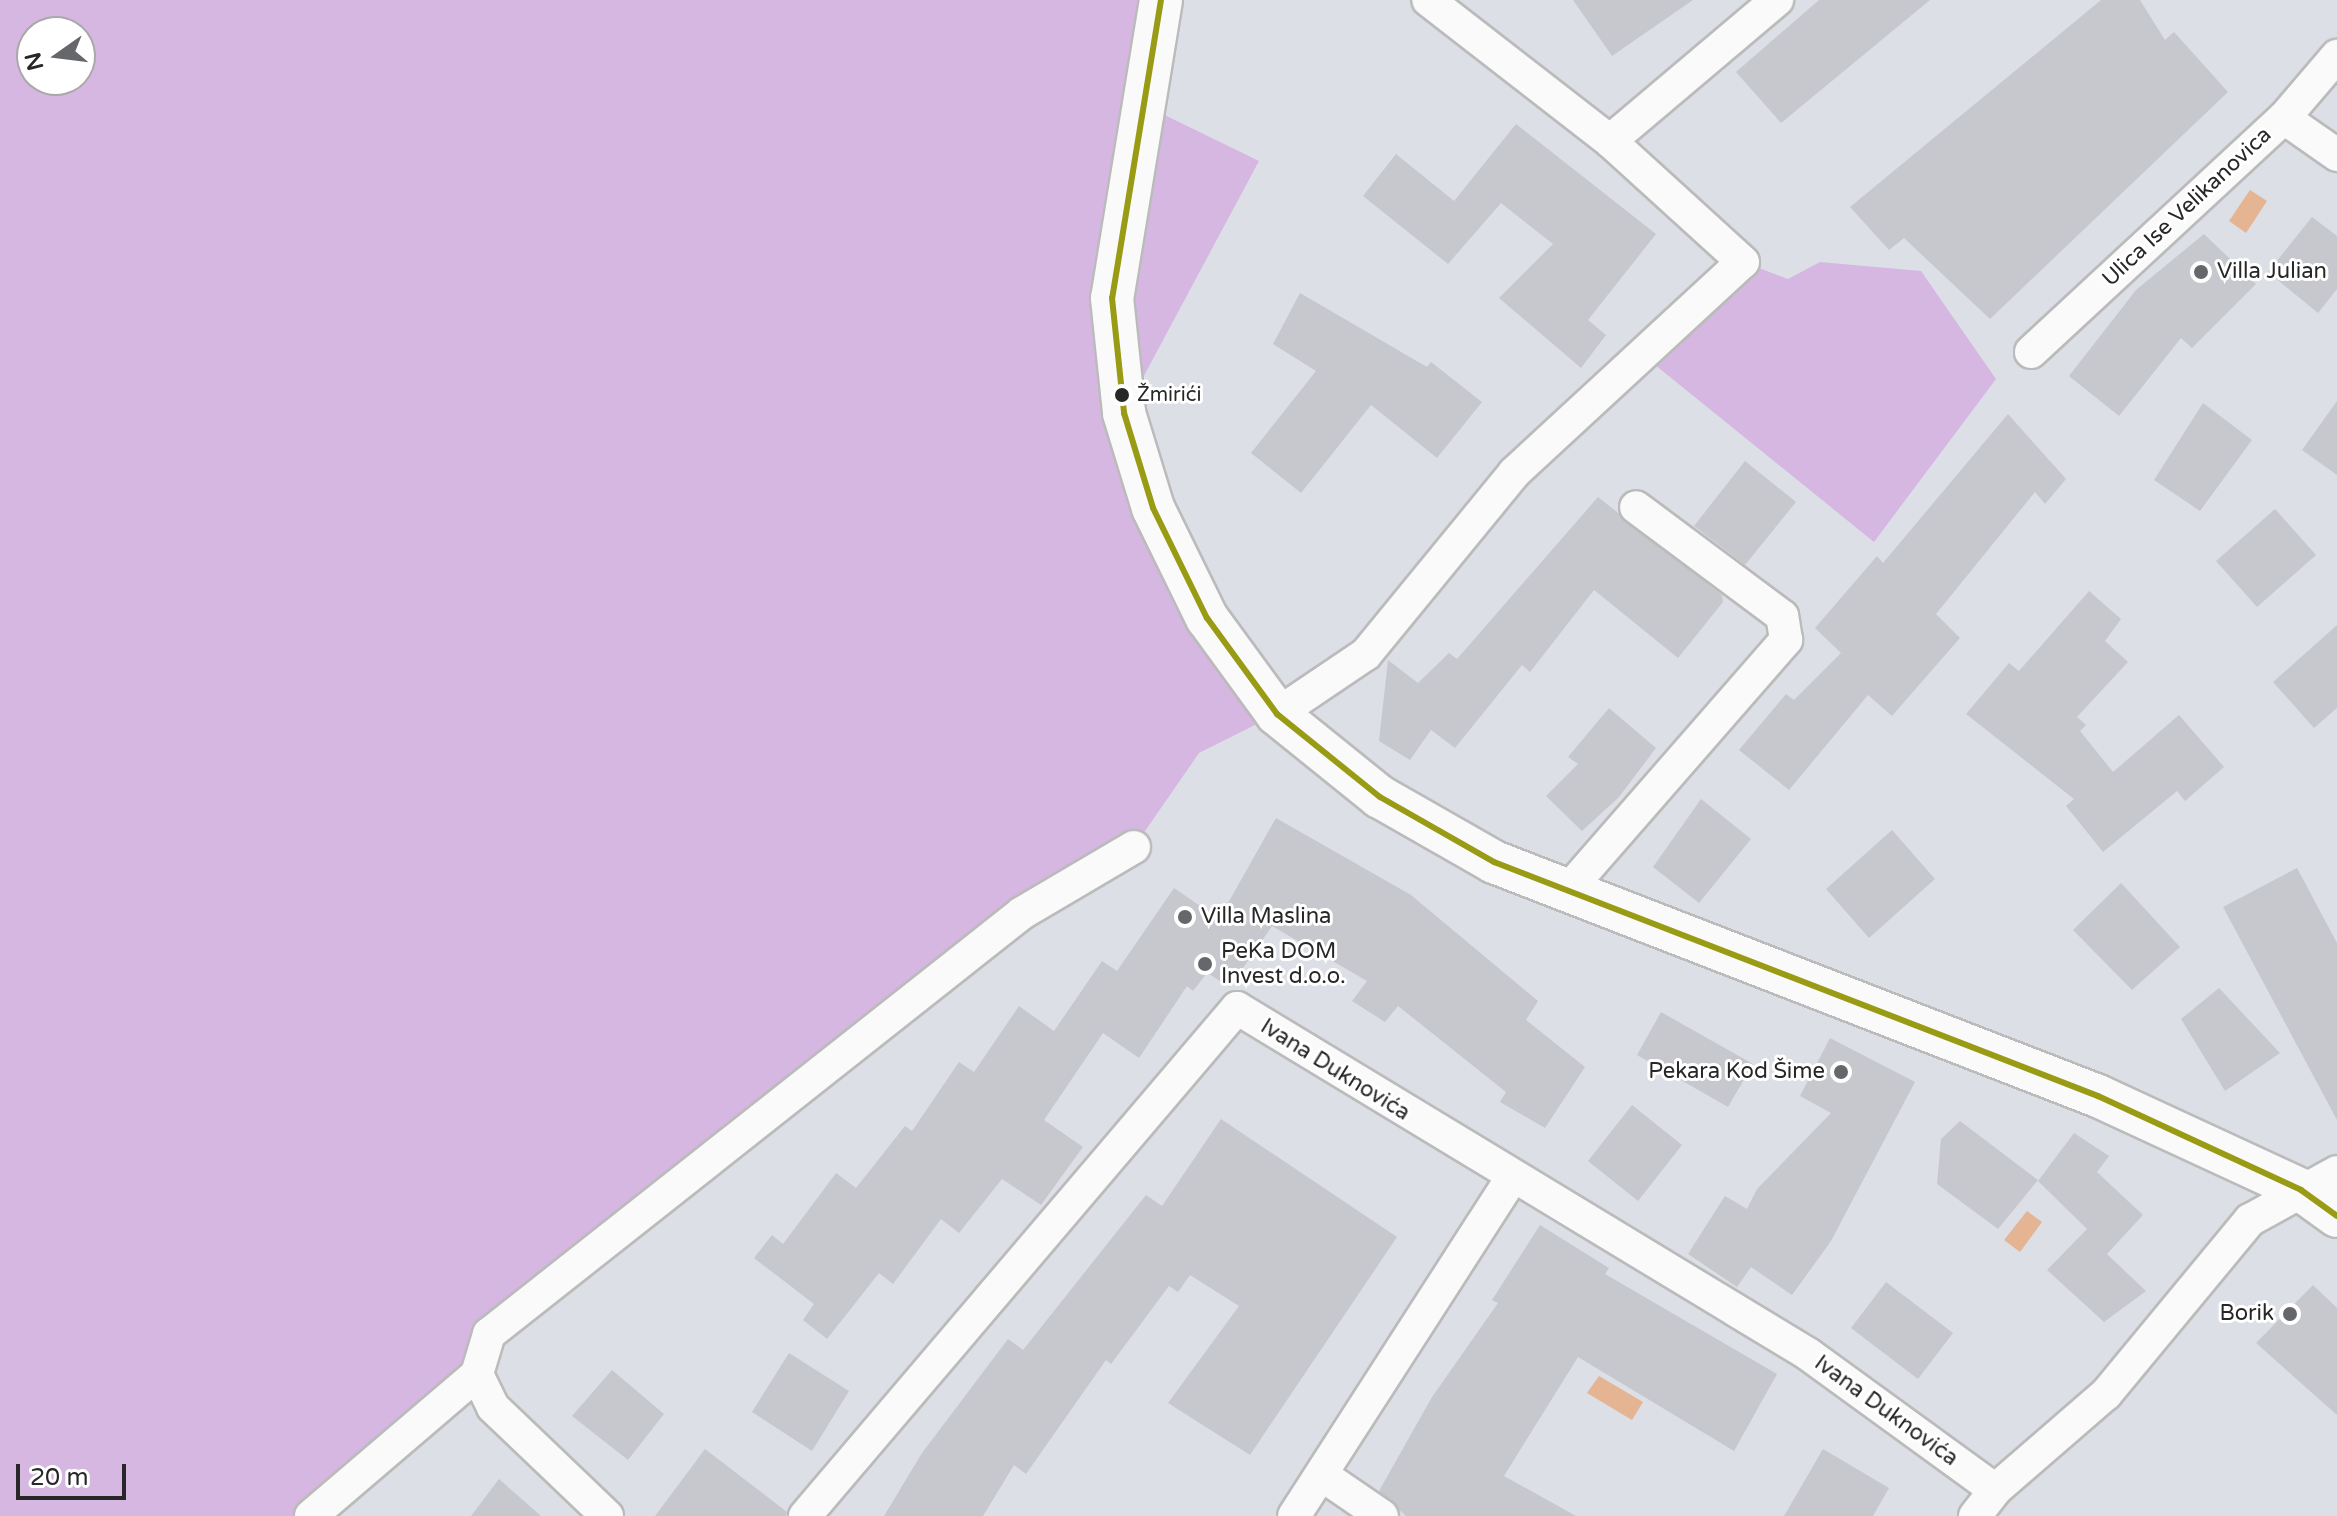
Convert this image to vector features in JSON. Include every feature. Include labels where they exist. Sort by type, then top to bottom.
[{"type":"street","points":[[1161,0],[1112,298],[1124,413],[1153,508],[1207,618],[1277,714],[1380,797],[1494,862],[2319,1181],[2337,1216]]},
{"type":"street","points":[[1277,714],[1366,654],[1514,473],[1743,262],[1610,141],[1428,0]]},
{"type":"street","points":[[1610,141],[1777,0]]},
{"type":"street","name":"Ulica Ise Velikanovica","points":[[2031,352],[2284,118],[2337,56]]},
{"type":"street","points":[[2284,118],[2337,155]]},
{"type":"street","points":[[1568,890],[1786,640],[1782,616],[1636,507]]},
{"type":"street","points":[[311,1516],[477,1374],[489,1334],[1022,913],[1134,847]]},
{"type":"street","name":"Ivana Duknovića","points":[[805,1516],[1237,1008],[1511,1179],[1808,1354],[1995,1490]]},
{"type":"street","points":[[1294,1516],[1325,1477],[1511,1179]]},
{"type":"street","points":[[1975,1516],[1995,1490],[2106,1394],[2250,1220],[2319,1181]]},
{"type":"street","points":[[477,1374],[493,1407],[607,1516]]},
{"type":"street","points":[[1325,1477],[1382,1516]]},
{"type":"shaded area","points":[[0,0],[1161,0],[1142,104],[1259,161],[1124,413],[1277,714],[1199,753],[1134,847],[489,1334],[477,1374],[311,1516],[0,1516]]},
{"type":"shaded area","points":[[2250,190],[2267,201],[2246,233],[2229,221]]},
{"type":"shaded area","points":[[1743,262],[1788,279],[1820,262],[1921,271],[1996,379],[1874,542],[1644,356]]},
{"type":"shaded area","points":[[2027,1211],[2042,1222],[2020,1252],[2004,1240]]},
{"type":"shaded area","points":[[1599,1376],[1643,1402],[1632,1420],[1587,1393]]},
{"type":"building","points":[[1573,0],[1693,0],[1612,56]]},
{"type":"building","points":[[1819,0],[1930,0],[1781,123],[1736,72]]},
{"type":"building","points":[[2101,0],[2140,0],[2165,40],[2174,32],[2228,92],[1990,319],[1904,238],[1889,250],[1850,207]]},
{"type":"building","points":[[1516,124],[1656,234],[1588,320],[1606,335],[1581,368],[1499,298],[1553,244],[1501,203],[1448,264],[1363,196],[1396,154],[1454,201]]},
{"type":"building","points":[[2312,217],[2337,236],[2337,289],[2318,313],[2268,272]]},
{"type":"building","points":[[2204,234],[2256,284],[2192,348],[2181,338],[2119,416],[2069,376],[2136,290]]},
{"type":"building","points":[[1300,293],[1427,367],[1431,362],[1482,402],[1437,458],[1371,405],[1301,493],[1251,453],[1316,371],[1273,344]]},
{"type":"building","points":[[2337,401],[2337,475],[2302,450]]},
{"type":"building","points":[[2203,403],[2252,440],[2200,511],[2154,480]]},
{"type":"building","points":[[2008,414],[2066,479],[2045,504],[2035,492],[1936,614],[1960,638],[1892,716],[1868,695],[1789,790],[1739,750],[1786,694],[1794,700],[1841,653],[1815,628],[1877,556],[1883,563]]},
{"type":"building","points":[[1745,461],[1796,502],[1745,565],[1694,526]]},
{"type":"building","points":[[1598,497],[1722,595],[1723,602],[1678,658],[1594,590],[1530,672],[1522,665],[1455,748],[1431,730],[1410,760],[1379,741],[1388,660],[1418,683],[1449,653],[1457,659]]},
{"type":"building","points":[[2275,509],[2316,555],[2257,607],[2216,561]]},
{"type":"building","points":[[2089,591],[2121,619],[2105,641],[2128,662],[2077,717],[2086,725],[2080,731],[2113,772],[2179,715],[2224,767],[2185,801],[2177,791],[2103,852],[2066,806],[2074,799],[1966,714],[2009,663],[2019,671]]},
{"type":"building","points":[[2337,625],[2337,708],[2314,728],[2273,682]]},
{"type":"building","points":[[1609,708],[1656,748],[1619,797],[1582,831],[1546,796],[1578,764],[1568,757]]},
{"type":"building","points":[[1701,799],[1751,839],[1699,903],[1653,867]]},
{"type":"building","points":[[1276,818],[1411,895],[1538,1001],[1526,1020],[1585,1067],[1545,1128],[1500,1102],[1506,1092],[1398,1006],[1385,1022],[1352,1001],[1367,981],[1272,926],[1230,987],[1207,973],[1193,991],[1187,986],[1139,1058],[1103,1033],[1044,1120],[1083,1147],[1041,1205],[1002,1179],[959,1233],[941,1219],[893,1284],[879,1273],[827,1339],[803,1320],[814,1304],[754,1258],[772,1235],[783,1244],[836,1173],[856,1188],[905,1126],[912,1131],[959,1062],[974,1072],[1019,1006],[1054,1031],[1102,961],[1117,971],[1174,888],[1219,919]]},
{"type":"building","points":[[1892,830],[1935,879],[1869,938],[1826,889]]},
{"type":"building","points":[[2297,868],[2337,943],[2337,1120],[2223,907]]},
{"type":"building","points":[[2121,883],[2180,947],[2132,990],[2073,930]]},
{"type":"building","points":[[2219,988],[2280,1053],[2225,1091],[2181,1019]]},
{"type":"building","points":[[1661,1012],[1753,1064],[1728,1107],[1637,1055]]},
{"type":"building","points":[[1830,1038],[1915,1082],[1831,1241],[1792,1295],[1751,1267],[1737,1287],[1688,1254],[1725,1196],[1747,1209],[1757,1189],[1831,1113],[1800,1096]]},
{"type":"building","points":[[1632,1105],[1682,1145],[1638,1201],[1588,1161]]},
{"type":"building","points":[[1221,1119],[1397,1237],[1250,1455],[1168,1403],[1239,1306],[1190,1275],[1178,1292],[1169,1286],[1111,1364],[1106,1360],[1026,1474],[1014,1465],[983,1516],[884,1516],[922,1453],[1008,1339],[1023,1350],[1146,1195],[1162,1206]]},
{"type":"building","points":[[1960,1121],[2038,1180],[1998,1229],[1937,1184],[1941,1139]]},
{"type":"building","points":[[2074,1133],[2109,1156],[2097,1172],[2143,1215],[2107,1254],[2146,1291],[2104,1322],[2047,1270],[2087,1229],[2038,1181]]},
{"type":"building","points":[[1540,1225],[1609,1268],[1605,1274],[1777,1374],[1734,1451],[1578,1357],[1504,1476],[1576,1516],[1406,1516],[1379,1491],[1432,1397],[1498,1303],[1492,1300]]},
{"type":"building","points":[[1886,1282],[1953,1333],[1918,1379],[1851,1328]]},
{"type":"building","points":[[2313,1285],[2337,1308],[2337,1415],[2256,1343]]},
{"type":"building","points":[[789,1353],[849,1391],[812,1451],[752,1412]]},
{"type":"building","points":[[612,1370],[664,1414],[628,1460],[572,1416]]},
{"type":"building","points":[[705,1449],[787,1512],[786,1516],[655,1516]]},
{"type":"building","points":[[1823,1449],[1889,1488],[1873,1516],[1784,1516]]},
{"type":"building","points":[[499,1479],[541,1516],[471,1516]]},
{"type":"transit line","points":[[1161,0],[1112,298],[1124,413],[1153,508],[1207,618],[1277,714],[1380,797],[1494,862],[2098,1096],[2301,1190],[2337,1216]]},
{"type":"place","name":"Villa Julian","points":[[2201,272]]},
{"type":"place","name":"Žmirići","points":[[1122,395]]},
{"type":"place","name":"Villa Maslina","points":[[1185,917]]},
{"type":"place","name":"PeKa DOM Invest d.o.o.","points":[[1205,964]]},
{"type":"place","name":"Pekara Kod Šime","points":[[1841,1072]]},
{"type":"place","name":"Borik","points":[[2290,1314]]}]
